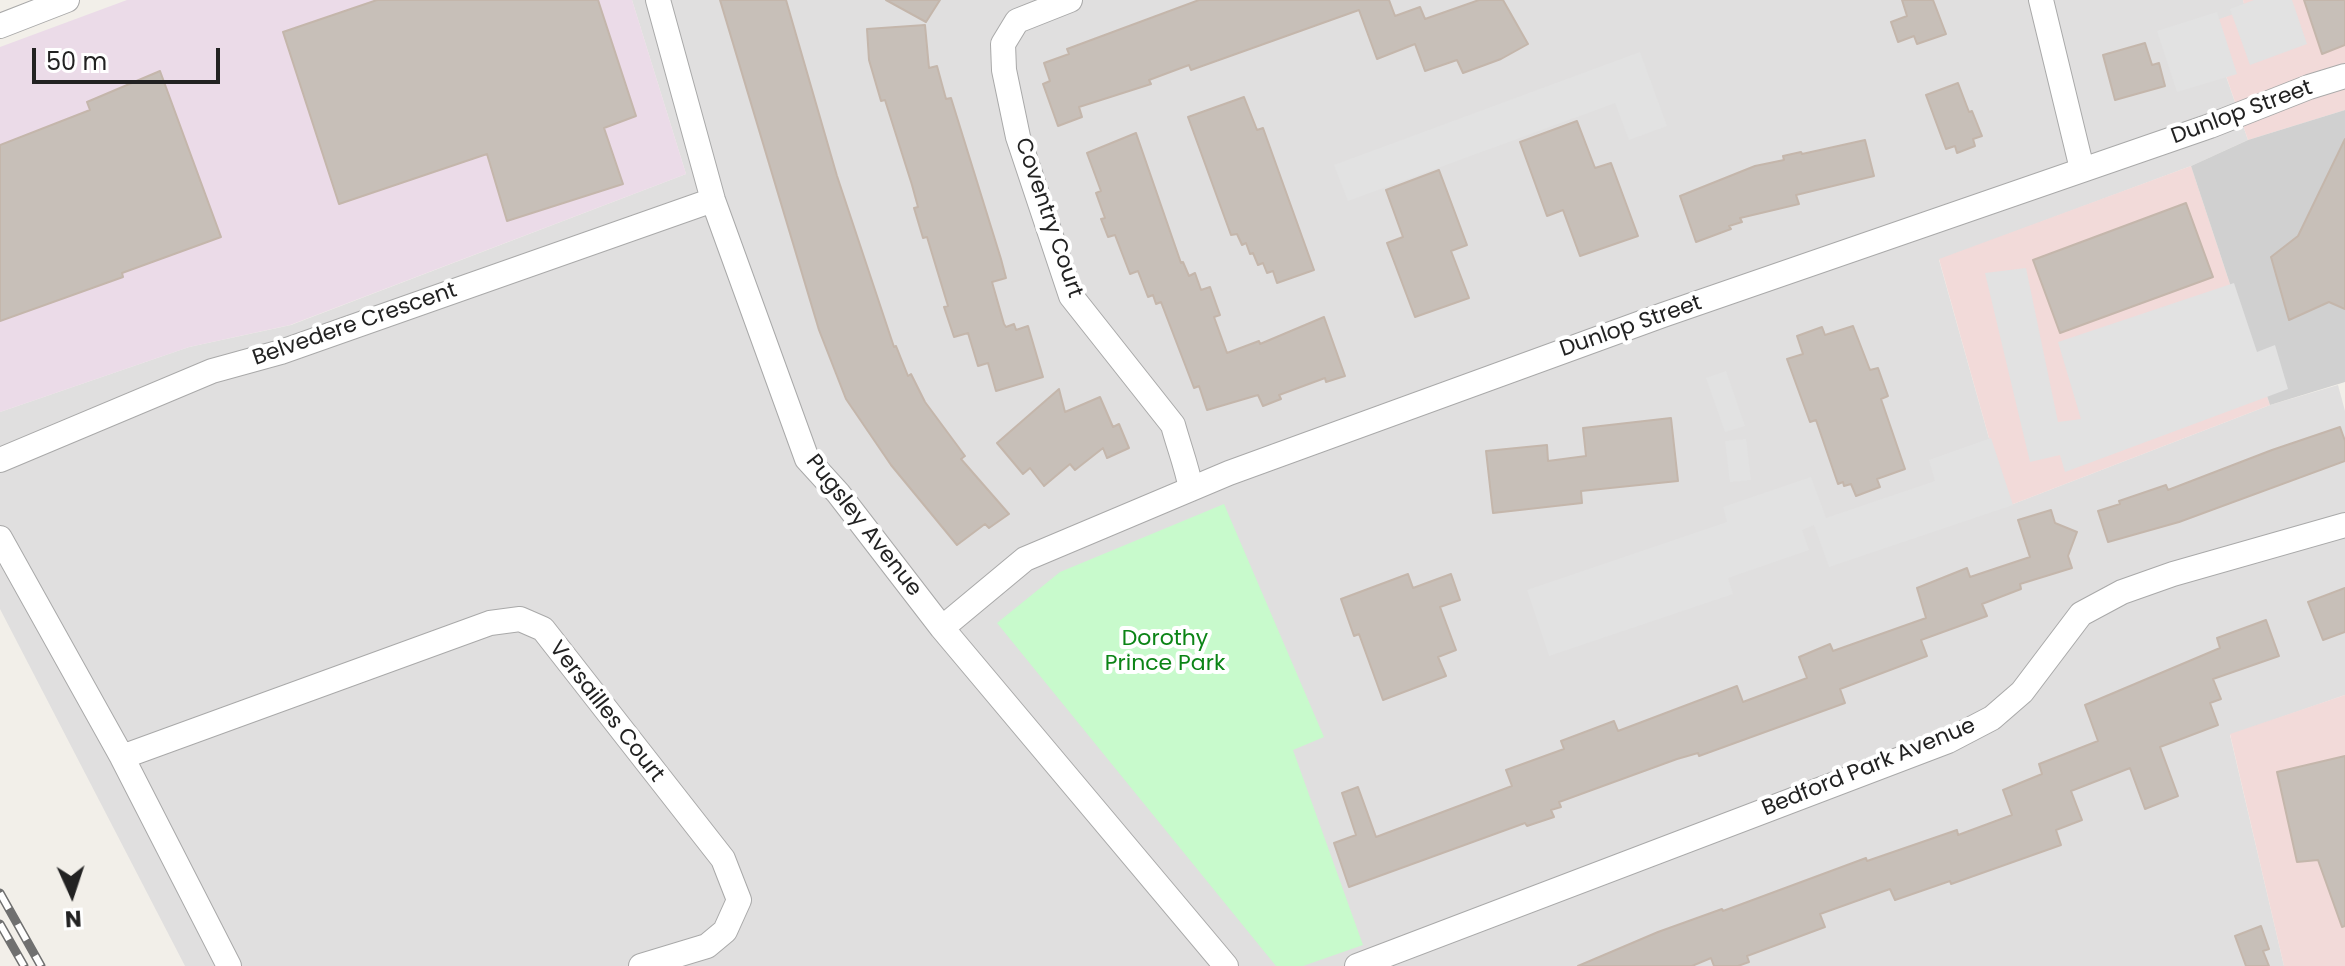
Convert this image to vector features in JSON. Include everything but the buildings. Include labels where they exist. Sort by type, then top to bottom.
[{"type":"street","points":[[0,26],[67,0]]},
{"type":"street","name":"Pugsley Avenue","points":[[658,0],[713,200],[807,459],[838,493],[942,628],[1226,966]]},
{"type":"street","name":"Coventry Court","points":[[1070,0],[1043,8],[1017,21],[1003,44],[1004,70],[1018,137],[1071,296],[1173,425],[1186,462],[1191,489]]},
{"type":"street","points":[[2041,0],[2082,169]]},
{"type":"street","name":"Dunlop Street","points":[[942,628],[1025,559],[1191,489],[1585,343],[2345,76]]},
{"type":"street","name":"Belvedere Crescent","points":[[0,460],[212,371],[281,352],[713,200]]},
{"type":"street","name":"Bedford Park Avenue","points":[[1357,966],[1948,741],[1992,718],[2022,692],[2081,614],[2122,592],[2173,574],[2345,525]]},
{"type":"street","points":[[0,538],[122,757],[229,966]]},
{"type":"street","name":"Versailles Court","points":[[122,757],[490,623],[520,619],[543,629],[723,859],[739,900],[725,931],[707,946],[641,966]]},
{"type":"shaded area","points":[[127,0],[632,0],[686,174],[290,325],[189,347],[0,412],[0,47]]},
{"type":"shaded area","points":[[632,0],[2243,0],[2246,10],[2208,24],[2248,140],[2191,166],[1939,260],[2008,506],[2270,405],[2338,385],[2345,411],[2345,695],[2230,735],[2284,966],[185,966],[0,609],[0,412],[189,347],[291,325],[686,174]]},
{"type":"shaded area","points":[[2243,0],[2345,0],[2345,110],[2248,140],[2208,23],[2245,10]]},
{"type":"shaded area","points":[[2254,0],[2292,0],[2307,44],[2250,65],[2230,9]]},
{"type":"shaded area","points":[[2217,12],[2237,74],[2177,92],[2157,31]]},
{"type":"shaded area","points":[[1640,52],[1667,126],[1629,140],[1615,103],[1348,201],[1334,165]]},
{"type":"shaded area","points":[[2345,110],[2345,382],[2270,405],[2191,166],[2248,140]]},
{"type":"shaded area","points":[[2191,166],[2270,405],[2008,506],[1939,259]]},
{"type":"shaded area","points":[[2026,268],[2058,422],[2081,419],[2058,342],[2234,283],[2257,352],[2275,345],[2288,389],[2065,472],[2060,455],[2030,462],[1985,273]]},
{"type":"shaded area","points":[[1726,371],[1745,426],[1725,432],[1706,378]]},
{"type":"shaded area","points":[[1991,438],[2013,505],[1829,567],[1814,525],[1802,530],[1809,550],[1728,578],[1733,594],[1549,656],[1527,590],[1727,522],[1723,507],[1811,477],[1826,518],[1935,481],[1929,460]]},
{"type":"shaded area","points":[[1746,439],[1751,480],[1730,482],[1725,441]]},
{"type":"shaded area","points":[[2345,695],[2345,966],[2284,966],[2230,734]]},
{"type":"green space","name":"Dorothy Prince Park","points":[[1224,504],[1324,737],[1293,750],[1363,945],[1303,966],[1276,966],[997,623],[1060,572]]},
{"type":"railway","points":[[0,893],[41,966]]},
{"type":"railway","points":[[0,924],[24,966]]}]
